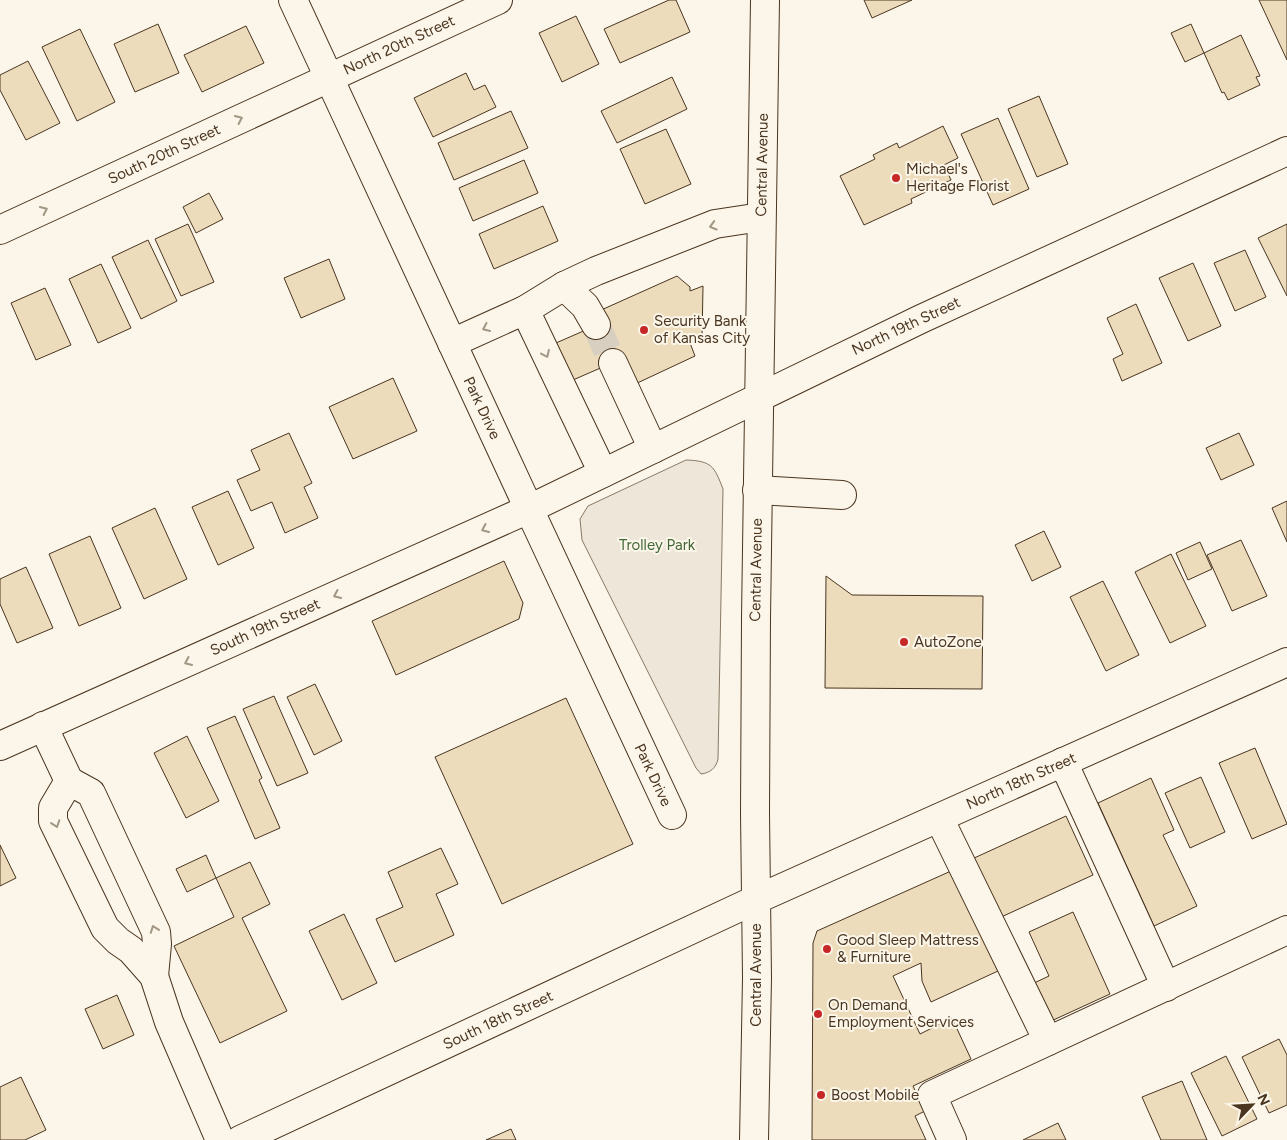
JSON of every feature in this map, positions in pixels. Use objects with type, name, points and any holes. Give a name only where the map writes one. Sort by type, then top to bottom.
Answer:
[{"type":"main road","name":"Park Drive","points":[[293,0],[672,815]]},
{"type":"main road","name":"North 20th Street","points":[[328,78],[498,0]]},
{"type":"main road","name":"Central Avenue","points":[[754,1140],[757,978],[755,900],[757,490],[764,0]]},
{"type":"main road","name":"South 20th Street","points":[[0,230],[328,78]]},
{"type":"main road","name":"North 19th Street","points":[[530,509],[921,319],[1287,151]]},
{"type":"main road","points":[[452,343],[525,310],[564,286],[596,271],[714,224],[761,217]]},
{"type":"main road","points":[[564,286],[585,306],[596,326]]},
{"type":"main road","points":[[525,310],[603,473]]},
{"type":"main road","points":[[613,363],[653,449]]},
{"type":"main road","points":[[757,490],[842,495]]},
{"type":"main road","name":"South 19th Street","points":[[0,746],[530,509]]},
{"type":"main road","name":"North 18th Street","points":[[755,900],[1287,662]]},
{"type":"main road","points":[[43,726],[69,781],[92,793],[156,932],[157,944],[154,976],[169,1022],[220,1140]]},
{"type":"main road","points":[[1063,762],[1166,987]]},
{"type":"main road","points":[[69,781],[53,808],[53,821],[105,928],[118,941],[131,950],[154,976]]},
{"type":"main road","points":[[939,818],[1048,1041]]},
{"type":"main road","name":"South 18th Street","points":[[255,1137],[755,900]]},
{"type":"main road","points":[[952,1140],[932,1095],[1287,930]]},
{"type":"green space","name":"Trolley Park","points":[[686,460],[701,462],[711,466],[723,489],[718,759],[712,769],[701,774],[696,768],[582,540],[580,519],[588,506]]},
{"type":"building","points":[[669,0],[676,0],[690,32],[620,63],[604,29]]},
{"type":"building","points":[[864,0],[912,0],[872,18]]},
{"type":"building","points":[[1259,0],[1287,0],[1287,60]]},
{"type":"building","points":[[576,16],[599,64],[562,82],[539,33]]},
{"type":"building","points":[[158,24],[179,73],[135,92],[114,44]]},
{"type":"building","points":[[1191,24],[1204,53],[1185,62],[1171,33]]},
{"type":"building","points":[[246,26],[264,63],[202,92],[184,55]]},
{"type":"building","points":[[80,29],[115,102],[77,121],[42,47]]},
{"type":"building","points":[[1241,35],[1260,76],[1256,77],[1260,85],[1228,100],[1224,92],[1222,93],[1204,53]]},
{"type":"building","points":[[28,61],[60,123],[26,140],[0,90],[0,75]]},
{"type":"building","points":[[466,73],[474,90],[485,85],[496,107],[433,137],[414,98]]},
{"type":"building","points":[[672,77],[687,109],[617,143],[601,111]]},
{"type":"building","points":[[1039,96],[1068,164],[1037,177],[1008,109]]},
{"type":"building","points":[[511,111],[528,148],[454,180],[438,143]]},
{"type":"building","points":[[998,118],[1029,189],[993,205],[961,134]]},
{"type":"building","name":"Michael's Heritage Florist","points":[[943,126],[958,158],[944,165],[951,180],[911,199],[912,203],[864,225],[840,176],[875,159],[873,155],[897,143],[899,148]]},
{"type":"building","points":[[666,129],[691,184],[645,204],[620,149]]},
{"type":"building","points":[[524,160],[538,193],[473,221],[459,188]]},
{"type":"building","points":[[209,193],[223,219],[196,233],[183,207]]},
{"type":"building","points":[[543,206],[558,241],[494,269],[479,234]]},
{"type":"building","points":[[188,224],[214,282],[181,296],[155,239]]},
{"type":"building","points":[[1287,224],[1287,296],[1258,238]]},
{"type":"building","points":[[148,240],[177,301],[141,319],[112,257]]},
{"type":"building","points":[[1245,250],[1266,297],[1235,311],[1214,263]]},
{"type":"building","points":[[329,259],[345,299],[301,318],[284,278]]},
{"type":"building","points":[[1193,263],[1221,326],[1188,341],[1159,278]]},
{"type":"building","points":[[101,264],[131,328],[98,343],[69,279]]},
{"type":"building","name":"Security Bank of Kansas City","points":[[677,276],[690,287],[690,291],[703,286],[702,338],[690,343],[695,356],[633,385],[621,359],[573,380],[556,343],[604,322],[599,311]]},
{"type":"building","points":[[45,288],[71,345],[36,360],[11,303]]},
{"type":"building","points":[[1136,304],[1162,363],[1122,381],[1113,359],[1123,354],[1107,318]]},
{"type":"building","points":[[393,378],[417,431],[353,459],[329,407]]},
{"type":"building","points":[[289,433],[312,483],[304,487],[318,518],[285,533],[272,502],[251,511],[237,480],[260,470],[251,450]]},
{"type":"building","points":[[1239,433],[1254,465],[1221,480],[1206,448]]},
{"type":"building","points":[[228,491],[254,548],[218,565],[192,507]]},
{"type":"building","points":[[1287,501],[1287,542],[1272,508]]},
{"type":"building","points":[[155,508],[187,579],[144,599],[112,528]]},
{"type":"building","points":[[1044,531],[1061,567],[1032,581],[1015,545]]},
{"type":"building","points":[[90,536],[121,608],[79,626],[49,554]]},
{"type":"building","points":[[1241,540],[1267,596],[1232,611],[1207,555]]},
{"type":"building","points":[[1200,542],[1212,569],[1188,580],[1176,553]]},
{"type":"building","points":[[1171,554],[1206,626],[1170,643],[1135,572]]},
{"type":"building","points":[[504,561],[523,603],[519,619],[396,675],[372,621]]},
{"type":"building","points":[[26,567],[53,628],[17,643],[0,604],[0,579]]},
{"type":"building","name":"AutoZone","points":[[826,576],[852,595],[983,596],[982,689],[825,688]]},
{"type":"building","points":[[1103,581],[1139,655],[1106,671],[1070,597]]},
{"type":"building","points":[[315,684],[342,741],[314,755],[287,697]]},
{"type":"building","points":[[274,696],[308,773],[277,786],[243,709]]},
{"type":"building","points":[[566,698],[633,844],[502,904],[435,757]]},
{"type":"building","points":[[235,716],[262,778],[259,780],[280,828],[255,839],[207,728]]},
{"type":"building","points":[[187,736],[219,801],[186,818],[154,753]]},
{"type":"building","points":[[1255,748],[1287,824],[1252,839],[1219,763]]},
{"type":"building","points":[[1201,777],[1225,832],[1190,848],[1165,793]]},
{"type":"building","points":[[1151,778],[1174,830],[1163,835],[1197,906],[1154,926],[1098,803]]},
{"type":"building","points":[[1066,816],[1093,875],[999,918],[972,859]]},
{"type":"building","points":[[0,845],[16,878],[0,886]]},
{"type":"building","points":[[441,848],[458,884],[436,894],[454,935],[395,962],[376,919],[403,907],[388,872]]},
{"type":"building","points":[[206,855],[216,878],[187,892],[176,869]]},
{"type":"building","points":[[250,862],[270,904],[242,918],[287,1011],[220,1043],[174,946],[234,917],[216,878]]},
{"type":"building","points":[[951,871],[998,971],[931,1002],[922,981],[921,963],[893,976],[920,1034],[952,1018],[971,1059],[913,1086],[925,1111],[915,1116],[926,1140],[812,1140],[813,943],[817,931]]},
{"type":"building","points":[[1073,912],[1110,994],[1049,1022],[1032,984],[1049,976],[1029,932]]},
{"type":"building","points":[[344,914],[377,983],[342,1000],[309,931]]},
{"type":"building","points":[[117,995],[134,1035],[103,1049],[85,1009]]},
{"type":"building","points":[[1279,1039],[1287,1055],[1287,1105],[1269,1113],[1242,1057]]},
{"type":"building","points":[[1226,1056],[1257,1119],[1222,1136],[1191,1073]]},
{"type":"building","points":[[21,1077],[46,1130],[25,1140],[0,1140],[0,1087]]},
{"type":"building","points":[[1182,1081],[1207,1140],[1161,1140],[1142,1097]]},
{"type":"building","points":[[1058,1123],[1066,1140],[1023,1140]]},
{"type":"building","points":[[511,1129],[516,1140],[486,1140]]},
{"type":"tunnel","points":[[596,325],[613,363]]},
{"type":"place","name":"Michael's Heritage Florist","points":[[896,178]]},
{"type":"place","name":"Security Bank of Kansas City","points":[[644,330]]},
{"type":"place","name":"AutoZone","points":[[904,642]]},
{"type":"place","name":"Good Sleep Mattress & Furniture","points":[[827,949]]},
{"type":"place","name":"On Demand Employment Services","points":[[818,1014]]},
{"type":"place","name":"Boost Mobile","points":[[821,1095]]}]
